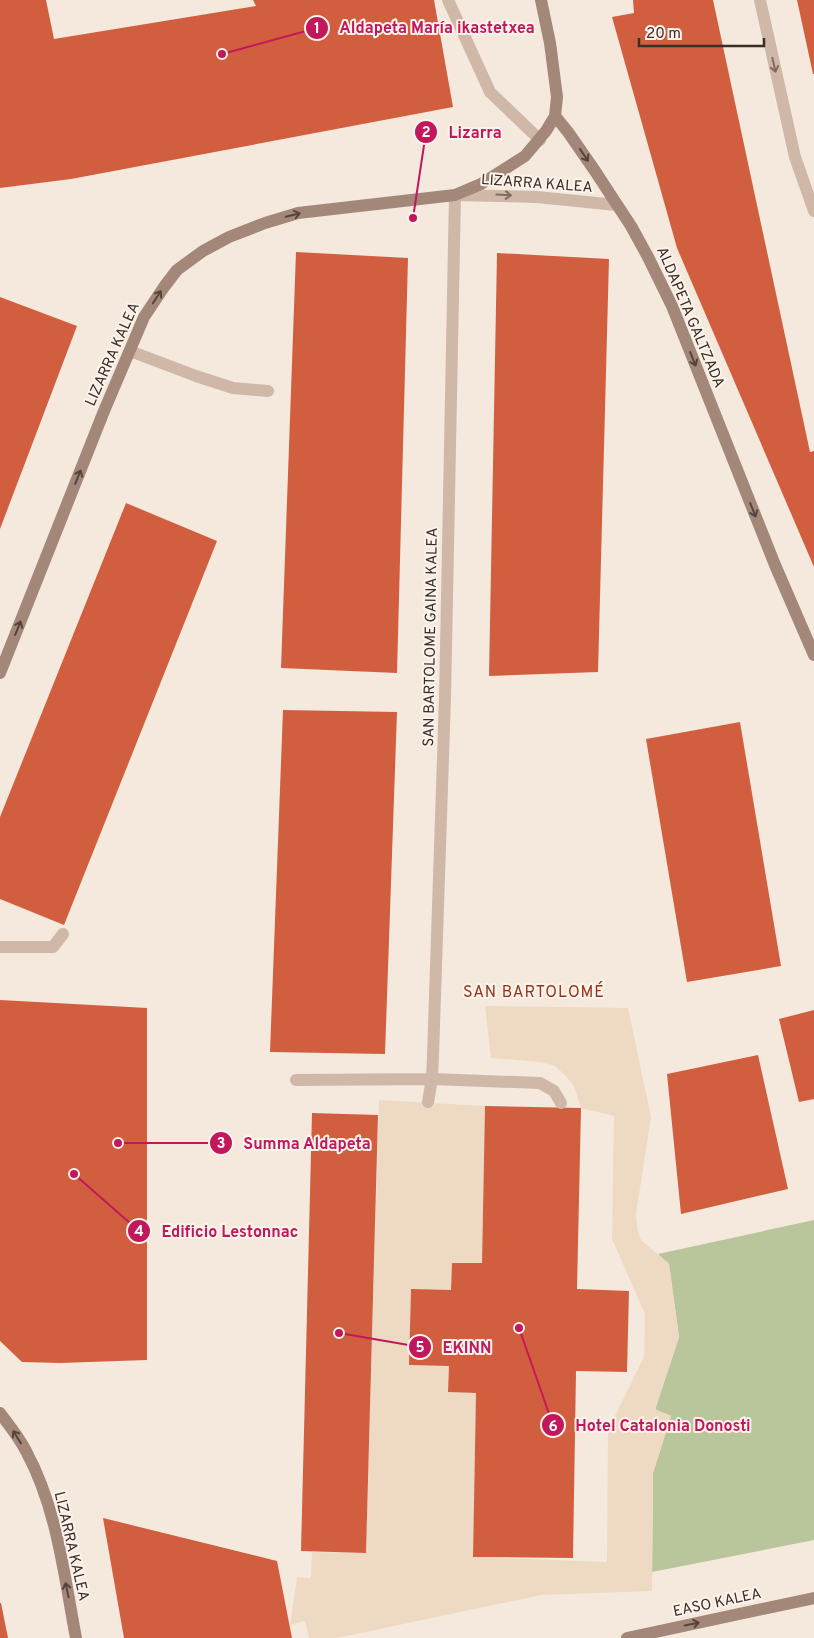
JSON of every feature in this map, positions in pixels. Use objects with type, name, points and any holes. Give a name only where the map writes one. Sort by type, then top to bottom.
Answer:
[{"type":"street","points":[[448,0],[490,92],[540,140]]},
{"type":"street","points":[[540,0],[555,75],[557,97],[555,116]]},
{"type":"street","points":[[760,0],[795,157],[813,205]]},
{"type":"street","name":"LIZARRA KALEA","points":[[455,195],[482,184],[525,156],[540,140],[555,116]]},
{"type":"street","name":"ALDAPETA GALTZADA","points":[[555,116],[574,140],[639,240],[672,306],[775,565],[814,654]]},
{"type":"street","name":"LIZARRA KALEA","points":[[0,673],[104,411],[144,317],[177,270],[203,251],[229,237],[265,222],[298,214],[455,195],[537,197],[616,205]]},
{"type":"street","name":"SAN BARTOLOME GAINA KALEA","points":[[428,1102],[432,1079],[446,698],[455,195]]},
{"type":"street","points":[[130,351],[232,388],[268,391]]},
{"type":"street","points":[[0,947],[53,947],[63,934]]},
{"type":"street","points":[[296,1080],[432,1079],[540,1083],[554,1090],[561,1103]]},
{"type":"street","name":"LIZARRA KALEA","points":[[0,1413],[26,1451],[45,1495],[52,1518],[76,1638]]},
{"type":"street","name":"EASO KALEA","points":[[627,1638],[645,1636],[814,1598]]},
{"type":"green space","points":[[814,1220],[814,1540],[652,1572],[653,1473],[671,1416],[655,1410],[679,1337],[669,1264],[658,1254]]},
{"type":"shaded area","points":[[485,1006],[628,1008],[651,1117],[636,1214],[638,1232],[641,1240],[669,1264],[679,1337],[655,1409],[671,1416],[653,1473],[652,1591],[541,1595],[337,1638],[309,1638],[305,1621],[290,1625],[297,1577],[311,1578],[312,1552],[366,1553],[379,1100],[485,1106],[482,1263],[452,1263],[451,1290],[411,1290],[409,1365],[449,1366],[448,1392],[476,1393],[473,1557],[607,1562],[608,1430],[644,1357],[645,1314],[612,1239],[614,1116],[581,1108],[574,1086],[555,1066],[541,1062],[491,1058]]},
{"type":"building","points":[[0,0],[46,0],[54,39],[256,6],[253,0],[434,0],[453,107],[71,179],[0,188]]},
{"type":"building","points":[[633,0],[713,0],[810,452],[814,451],[814,567],[677,248],[612,17],[634,13]]},
{"type":"building","points":[[797,0],[814,0],[814,74],[813,74]]},
{"type":"building","points":[[296,252],[408,258],[397,673],[281,668]]},
{"type":"building","points":[[497,253],[609,259],[598,672],[489,676]]},
{"type":"building","points":[[0,297],[77,326],[0,529]]},
{"type":"building","points":[[126,503],[217,541],[64,925],[0,899],[0,817]]},
{"type":"building","points":[[283,710],[397,712],[385,1054],[270,1052]]},
{"type":"building","points":[[740,722],[781,966],[687,982],[646,739]]},
{"type":"building","points":[[0,1000],[147,1008],[147,1360],[60,1363],[22,1362],[0,1341]]},
{"type":"building","points":[[814,1010],[814,1099],[799,1102],[779,1019]]},
{"type":"building","points":[[758,1055],[788,1189],[681,1214],[667,1074]]},
{"type":"building","points":[[485,1106],[581,1108],[577,1289],[629,1291],[627,1372],[576,1371],[573,1558],[473,1557],[476,1393],[448,1392],[449,1366],[409,1365],[411,1289],[451,1290],[452,1263],[482,1263]]},
{"type":"building","points":[[312,1113],[378,1115],[366,1553],[301,1551]]},
{"type":"building","points":[[103,1518],[277,1561],[292,1638],[124,1638]]},
{"type":"building","points":[[1,1603],[8,1638],[0,1638]]},
{"type":"place","name":"Aldapeta María ikastetxea","points":[[222,54]]},
{"type":"place","name":"Lizarra","points":[[413,218]]},
{"type":"place","name":"Summa Aldapeta","points":[[118,1143]]},
{"type":"place","name":"Edificio Lestonnac","points":[[74,1174]]},
{"type":"place","name":"Hotel Catalonia Donosti","points":[[519,1328]]},
{"type":"place","name":"EKINN","points":[[339,1333]]},
{"type":"district","name":"SAN BARTOLOMÉ","points":[[534,991]]}]
